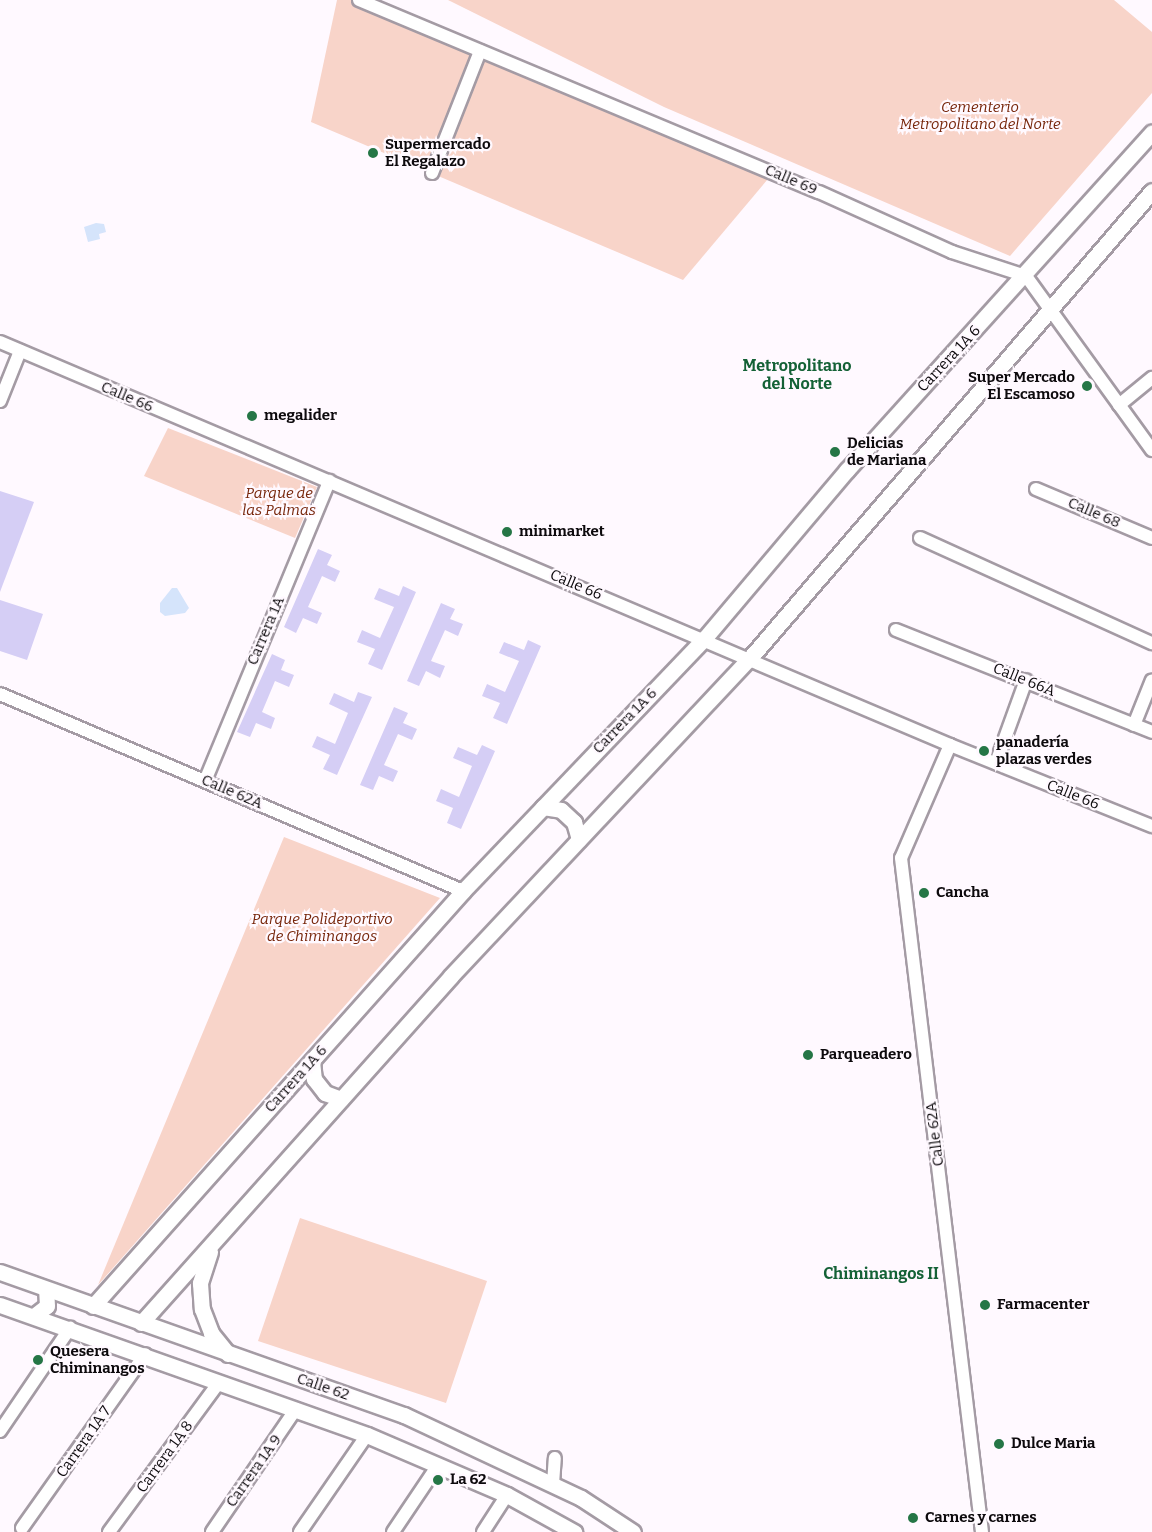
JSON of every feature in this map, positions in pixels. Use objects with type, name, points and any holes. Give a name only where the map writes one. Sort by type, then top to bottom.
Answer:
[{"type":"street","name":"Calle 69","points":[[359,0],[819,192],[949,255],[1026,276]]},
{"type":"street","points":[[432,173],[480,51]]},
{"type":"street","name":"Carrera 1A 6","points":[[93,1305],[463,891],[704,639],[847,470],[1026,276],[1152,132]]},
{"type":"street","points":[[141,1323],[341,1099],[579,839],[750,658],[1049,307],[1152,191]]},
{"type":"street","points":[[1026,276],[1152,450]]},
{"type":"street","name":"Calle 66","points":[[0,342],[996,764],[1152,826]]},
{"type":"street","points":[[0,401],[20,351]]},
{"type":"street","points":[[1119,405],[1152,378]]},
{"type":"street","name":"Carrera 1A","points":[[205,781],[329,481]]},
{"type":"street","name":"Calle 68","points":[[1036,489],[1152,538]]},
{"type":"street","points":[[920,538],[1152,643]]},
{"type":"street","name":"Calle 66A","points":[[896,630],[1152,732]]},
{"type":"street","points":[[996,764],[1026,680]]},
{"type":"street","points":[[1134,725],[1152,681]]},
{"type":"street","name":"Calle 62A","points":[[0,694],[463,891]]},
{"type":"street","name":"Calle 62A","points":[[951,745],[901,858],[982,1532]]},
{"type":"street","points":[[543,807],[561,810],[574,822],[579,839]]},
{"type":"street","points":[[312,1061],[314,1078],[320,1086],[325,1092],[341,1099]]},
{"type":"street","points":[[220,1236],[206,1258],[200,1292],[202,1309],[211,1333],[228,1354]]},
{"type":"street","name":"Calle 62","points":[[0,1272],[404,1415],[553,1484],[633,1532]]},
{"type":"street","points":[[34,1316],[47,1306],[46,1289]]},
{"type":"street","name":"Calle 62","points":[[0,1305],[145,1354],[367,1435],[507,1494],[574,1532]]},
{"type":"street","points":[[0,1431],[70,1328]]},
{"type":"street","name":"Carrera 1A 7","points":[[22,1528],[145,1354]]},
{"type":"street","name":"Carrera 1A 8","points":[[110,1532],[219,1382]]},
{"type":"street","name":"Carrera 1A 9","points":[[212,1532],[296,1409]]},
{"type":"street","points":[[300,1532],[367,1435]]},
{"type":"street","points":[[553,1484],[555,1458]]},
{"type":"street","points":[[393,1532],[438,1465]]},
{"type":"street","points":[[483,1532],[507,1494]]},
{"type":"green space","points":[[337,0],[359,0],[773,173],[683,280],[311,122]]},
{"type":"green space","name":"Cementerio Metropolitano del Norte","points":[[448,0],[1114,0],[1152,32],[1152,93],[1010,256],[664,107]]},
{"type":"green space","name":"Parque de las Palmas","points":[[168,428],[317,487],[295,538],[144,476]]},
{"type":"green space","name":"Parque Polideportivo de Chiminangos","points":[[284,837],[440,898],[98,1285]]},
{"type":"green space","points":[[300,1218],[487,1281],[446,1403],[258,1341]]},
{"type":"water","points":[[96,223],[104,224],[106,232],[99,234],[100,239],[88,242],[84,227]]},
{"type":"water","points":[[172,588],[177,588],[189,608],[185,613],[165,616],[160,612],[160,603]]},
{"type":"building","points":[[0,491],[34,502],[0,592]]},
{"type":"building","points":[[318,549],[332,555],[327,565],[340,571],[335,582],[322,576],[308,607],[322,613],[317,624],[303,618],[296,633],[284,627]]},
{"type":"building","points":[[403,586],[416,592],[382,670],[368,664],[375,649],[357,642],[362,630],[380,638],[394,607],[374,599],[379,588],[399,596]]},
{"type":"building","points":[[0,600],[43,614],[27,660],[0,651]]},
{"type":"building","points":[[441,603],[455,609],[450,619],[463,624],[458,636],[445,630],[431,661],[445,666],[440,678],[426,671],[419,686],[407,681]]},
{"type":"building","points":[[528,640],[541,646],[507,724],[493,718],[500,703],[482,696],[487,684],[505,692],[519,661],[499,653],[504,642],[524,650]]},
{"type":"building","points":[[272,654],[285,660],[281,670],[294,675],[289,687],[275,681],[262,712],[275,718],[271,729],[256,723],[250,737],[237,732]]},
{"type":"building","points":[[358,692],[372,697],[337,775],[323,769],[330,755],[312,747],[317,736],[335,744],[348,713],[329,704],[334,693],[354,702]]},
{"type":"building","points":[[394,707],[408,713],[403,723],[417,729],[412,740],[398,734],[384,765],[398,771],[393,782],[379,776],[373,790],[360,785]]},
{"type":"building","points":[[482,745],[495,751],[461,829],[447,823],[453,808],[436,801],[441,789],[459,797],[472,766],[453,758],[458,747],[477,755]]},
{"type":"place","name":"Supermercado El Regalazo","points":[[373,153]]},
{"type":"place","name":"Super Mercado El Escamoso","points":[[1087,386]]},
{"type":"place","name":"megalider","points":[[252,416]]},
{"type":"place","name":"Delicias de Mariana","points":[[835,452]]},
{"type":"place","name":"minimarket","points":[[507,532]]},
{"type":"place","name":"panadería plazas verdes","points":[[984,751]]},
{"type":"place","name":"Cancha","points":[[924,893]]},
{"type":"place","name":"Parqueadero","points":[[808,1055]]},
{"type":"place","name":"Farmacenter","points":[[985,1305]]},
{"type":"place","name":"Quesera Chiminangos","points":[[38,1360]]},
{"type":"place","name":"Dulce Maria","points":[[999,1444]]},
{"type":"place","name":"La 62","points":[[438,1480]]},
{"type":"place","name":"Carnes y carnes","points":[[913,1518]]},
{"type":"district","name":"Metropolitano del Norte","points":[[797,375]]},
{"type":"district","name":"Chiminangos II","points":[[881,1274]]}]
